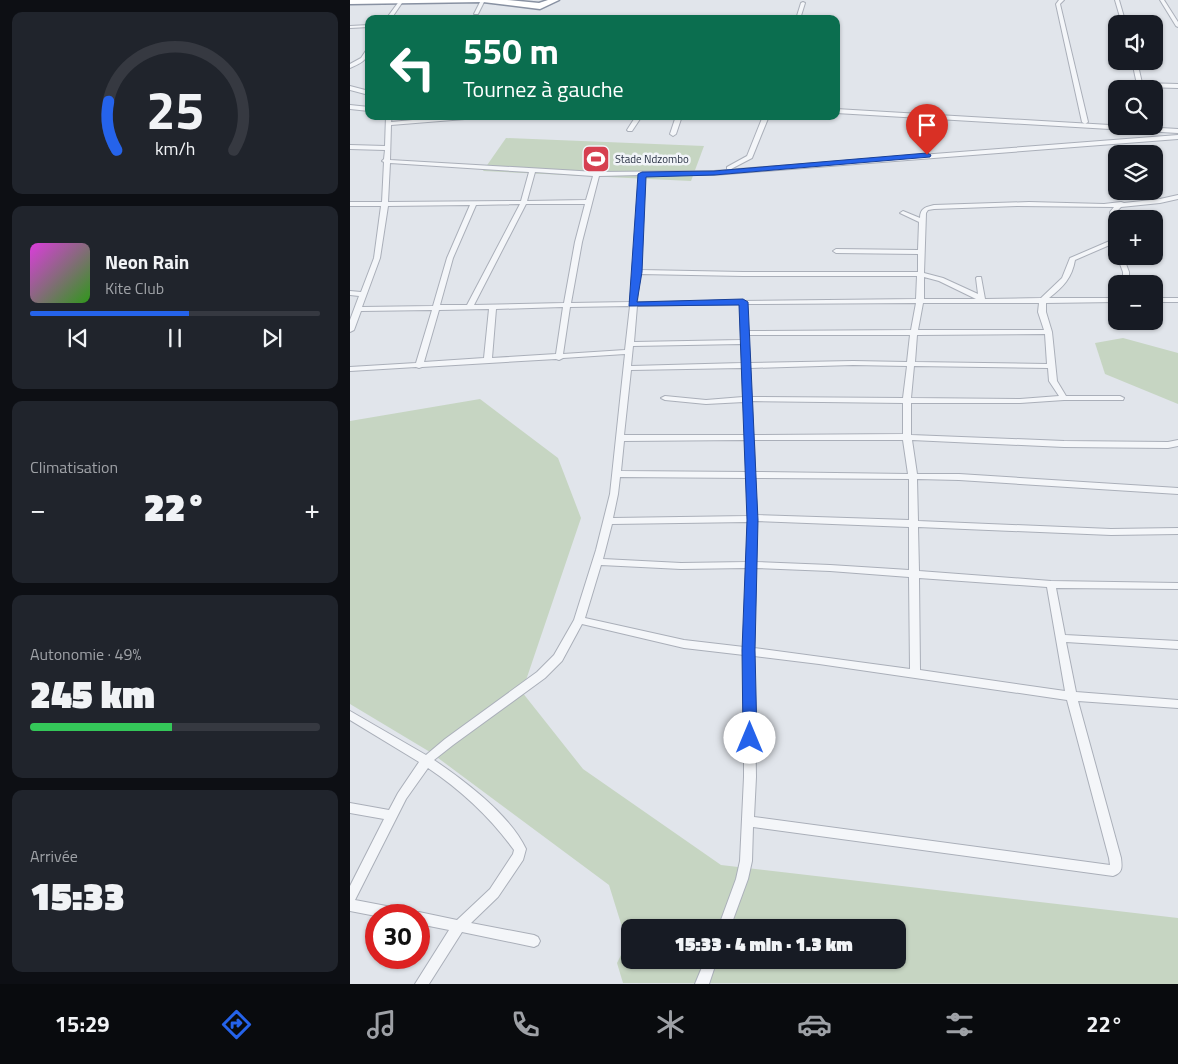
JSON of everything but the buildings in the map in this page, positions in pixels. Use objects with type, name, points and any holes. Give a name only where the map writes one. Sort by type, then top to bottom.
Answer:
[{"type":"highway","points":[[350,1],[484,0],[540,6],[555,0]]},
{"type":"street","points":[[391,15],[402,0]]},
{"type":"street","points":[[476,13],[484,0]]},
{"type":"street","points":[[1062,0],[1058,4],[1085,122]]},
{"type":"street","points":[[1117,0],[1121,15]]},
{"type":"street","points":[[1162,0],[1178,26]]},
{"type":"street","points":[[799,15],[803,3]]},
{"type":"street","points":[[350,27],[365,26]]},
{"type":"street","points":[[350,56],[365,59]]},
{"type":"street","points":[[350,66],[365,59]]},
{"type":"street","points":[[1163,86],[1178,86]]},
{"type":"street","points":[[350,88],[365,92]]},
{"type":"street","points":[[840,106],[1108,123]]},
{"type":"street","points":[[350,107],[365,109]]},
{"type":"street","points":[[840,110],[1178,131]]},
{"type":"street","points":[[350,330],[377,258],[384,203],[388,120]]},
{"type":"street","points":[[388,124],[432,120]]},
{"type":"street","points":[[630,130],[636,120]]},
{"type":"street","points":[[673,134],[678,120]]},
{"type":"street","points":[[714,173],[740,164],[750,158],[764,120]]},
{"type":"street","points":[[1163,126],[1178,127]]},
{"type":"street","points":[[385,161],[596,174],[714,173],[1178,137]]},
{"type":"street","points":[[350,147],[386,148]]},
{"type":"street","points":[[470,307],[523,204],[532,171]]},
{"type":"street","points":[[559,358],[587,202],[596,174]]},
{"type":"street","points":[[350,898],[402,796],[427,760],[541,675],[558,658],[579,620],[609,522],[617,474],[632,304],[637,272],[642,174]]},
{"type":"street","points":[[915,674],[913,477],[907,437],[907,401],[914,332],[920,300],[920,252],[924,211],[934,208],[1027,204],[1089,207],[1156,202],[1178,197]]},
{"type":"street","points":[[350,204],[587,202]]},
{"type":"street","points":[[419,366],[450,258],[473,204]]},
{"type":"street","points":[[1115,210],[1120,204]]},
{"type":"street","points":[[903,213],[922,221]]},
{"type":"street","points":[[1064,398],[1053,380],[1048,332],[1042,312],[1043,300],[1071,272],[1072,259],[1108,246]]},
{"type":"street","points":[[836,251],[920,252]]},
{"type":"street","points":[[637,272],[730,275],[788,272],[920,274],[942,279],[982,300]]},
{"type":"street","points":[[979,278],[982,300]]},
{"type":"street","points":[[350,294],[364,294]]},
{"type":"street","points":[[356,311],[435,307],[743,302],[1108,300]]},
{"type":"street","points":[[1163,300],[1178,300]]},
{"type":"street","points":[[727,919],[742,879],[746,861],[750,777],[749,650],[753,520],[743,302]]},
{"type":"street","points":[[488,361],[493,306]]},
{"type":"street","points":[[350,369],[559,358],[628,348],[745,338],[914,332],[1048,332]]},
{"type":"street","points":[[627,368],[853,363],[1052,366]]},
{"type":"street","points":[[665,398],[706,402],[747,400],[1020,401],[1064,398],[1120,398]]},
{"type":"street","points":[[621,438],[907,437],[1064,444],[1168,445],[1178,442]]},
{"type":"street","points":[[617,474],[959,478],[1178,491]]},
{"type":"street","points":[[609,522],[798,518],[1111,532],[1178,531]]},
{"type":"street","points":[[598,562],[681,566],[753,565],[913,573],[1051,584],[1178,586]]},
{"type":"street","points":[[748,821],[1112,871],[1116,869],[1115,858],[1071,696],[1051,584]]},
{"type":"street","points":[[579,620],[673,642],[749,650],[1071,696],[1178,704]]},
{"type":"street","points":[[1060,638],[1178,645]]},
{"type":"street","points":[[350,716],[427,760],[477,797],[520,849],[519,856],[494,893],[459,926],[422,984]]},
{"type":"street","points":[[350,808],[392,816]]},
{"type":"street","points":[[350,905],[365,908]]},
{"type":"street","points":[[430,920],[534,941]]},
{"type":"street","points":[[702,984],[708,969]]},
{"type":"green space","name":"Stade Ndzombo","points":[[506,138],[704,146],[691,181],[483,171]]},
{"type":"green space","points":[[1123,338],[1178,353],[1178,404],[1105,374],[1095,343]]},
{"type":"green space","points":[[480,399],[558,458],[581,518],[522,692],[583,769],[721,865],[1178,918],[1178,984],[623,983],[617,963],[621,955],[621,969],[906,969],[906,919],[621,919],[621,924],[609,885],[430,752],[350,704],[350,421]]},
{"type":"place","name":"Stade Ndzombo","points":[[596,159]]},
{"type":"route","points":[[750,738],[749,650],[753,520],[745,366],[746,333],[743,302],[632,304],[637,272],[642,174],[714,173],[927,155]]}]
